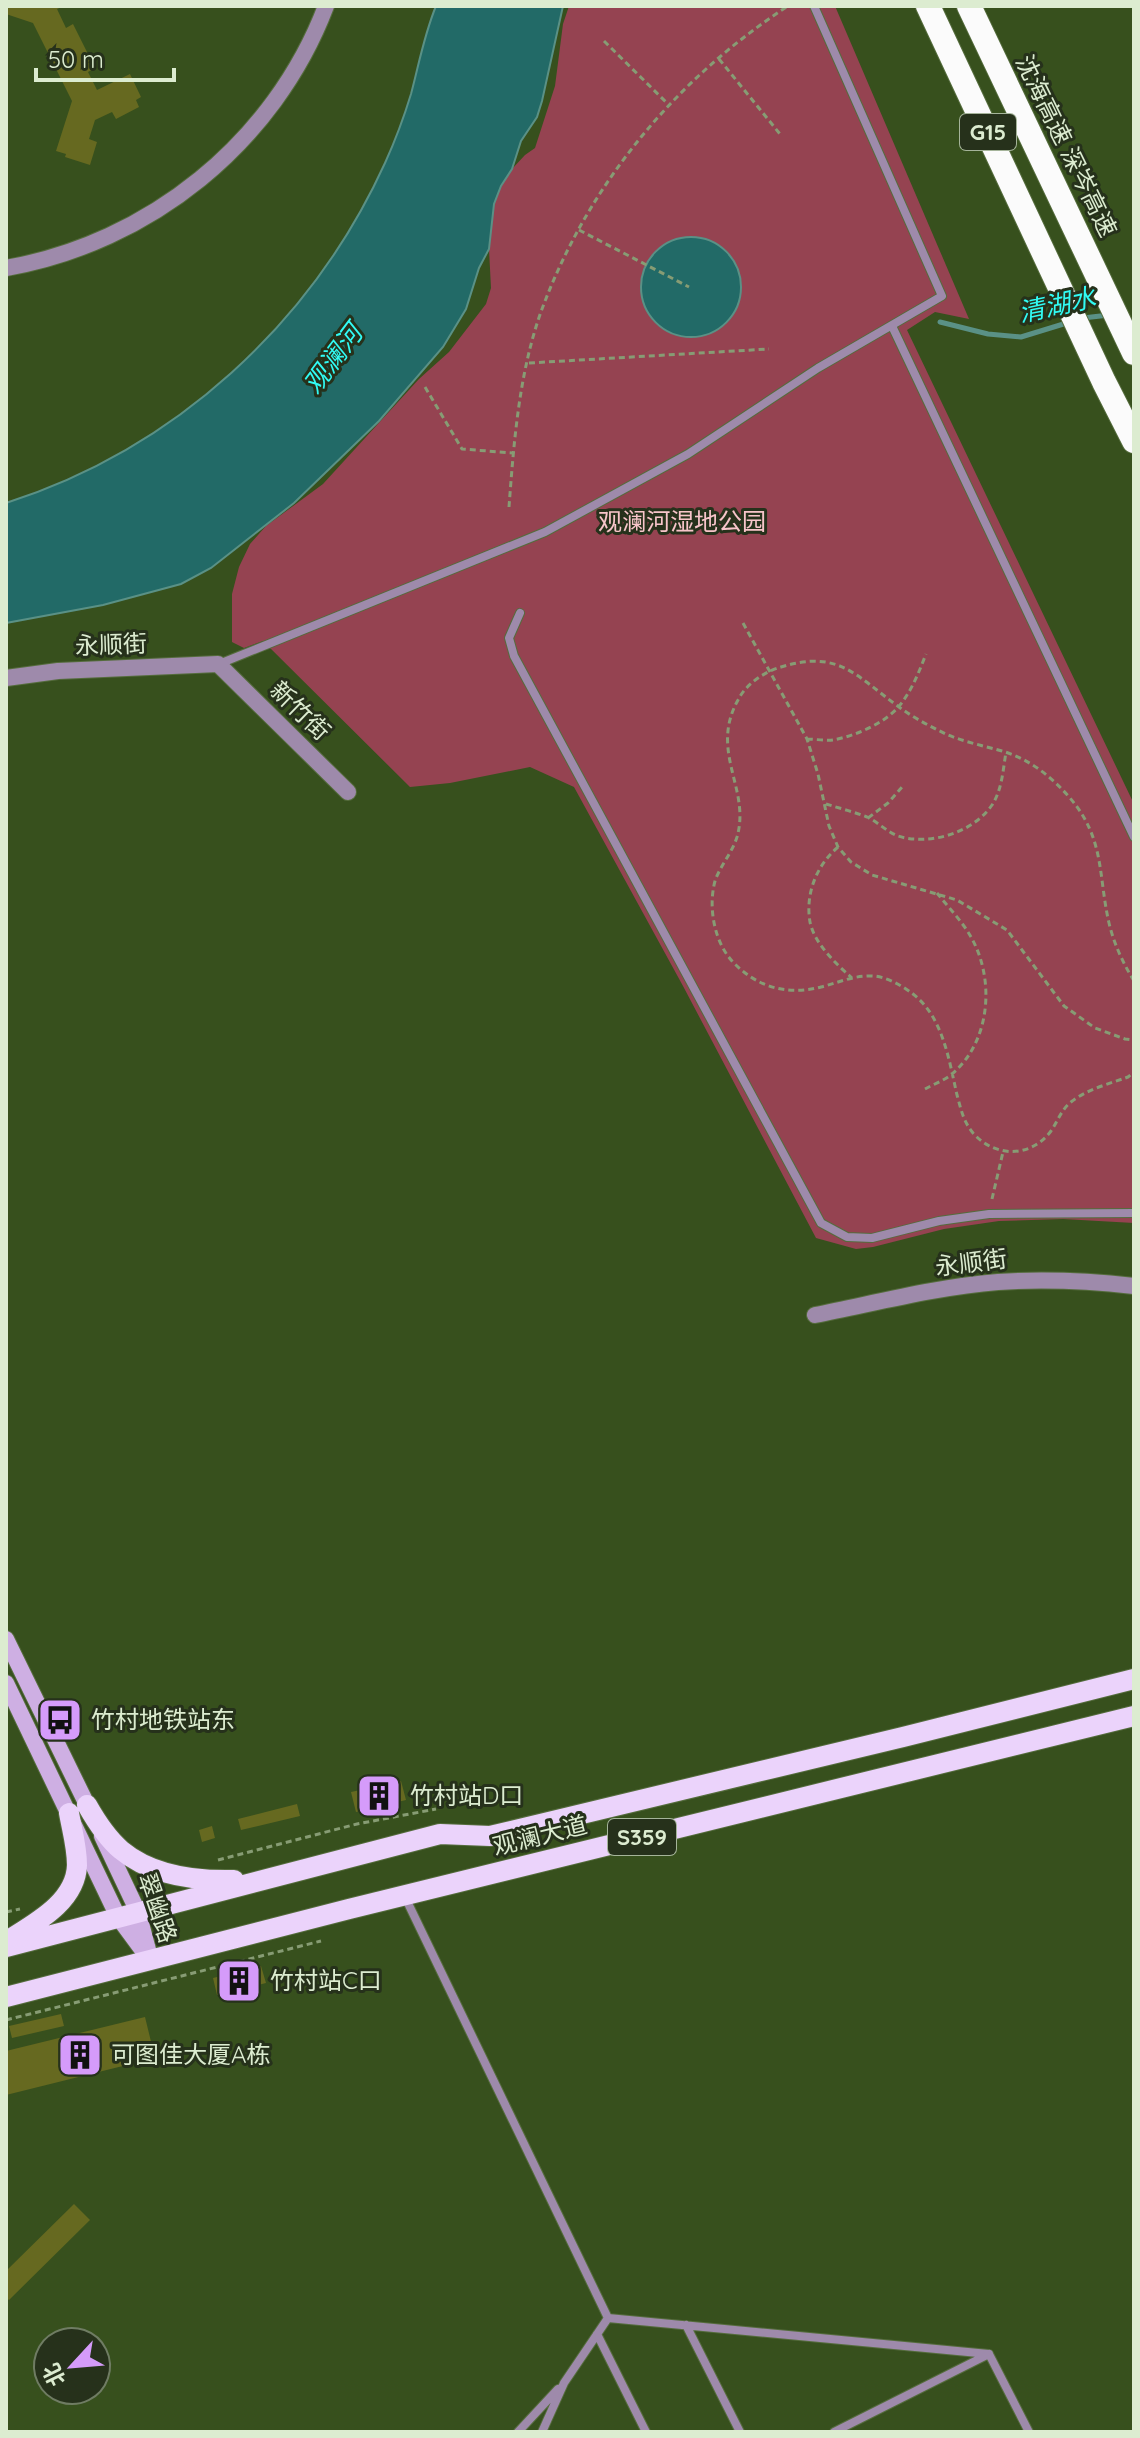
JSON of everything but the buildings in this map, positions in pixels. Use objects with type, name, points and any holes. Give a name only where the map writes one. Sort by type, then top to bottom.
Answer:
[{"type":"highway","name":"G15","points":[[928,6],[1134,441]]},
{"type":"highway","name":"沈海高速 深岑高速","points":[[969,6],[1134,353]]},
{"type":"main road","name":"翠幽路","points":[[6,1639],[78,1809],[151,1961]]},
{"type":"main road","name":"观澜大道","points":[[6,1944],[440,1834],[490,1836],[1134,1679]]},
{"type":"main road","name":"翠幽路","points":[[6,1683],[78,1809]]},
{"type":"main road","name":"观澜大道","points":[[6,1997],[1134,1716]]},
{"type":"main road","points":[[78,1809],[97,1822],[120,1849],[156,1869],[206,1880],[270,1878]]},
{"type":"main road","points":[[6,1944],[57,1905],[72,1885],[77,1864],[78,1809]]},
{"type":"street","points":[[6,268],[66,254],[133,226],[193,185],[221,160],[276,97],[307,48],[326,6]]},
{"type":"street","name":"永顺街","points":[[6,678],[58,671],[218,664]]},
{"type":"street","name":"新竹街","points":[[218,664],[348,792]]},
{"type":"street","name":"永顺街","points":[[815,1315],[894,1297],[996,1282],[1134,1286]]},
{"type":"lane","points":[[218,664],[545,532],[688,454],[818,368],[942,296],[814,6]]},
{"type":"lane","points":[[892,326],[1134,837]]},
{"type":"lane","points":[[520,613],[509,638],[514,656],[821,1223],[847,1237],[872,1238],[939,1221],[989,1214],[1134,1213]]},
{"type":"lane","points":[[404,1896],[608,2318]]},
{"type":"lane","points":[[608,2318],[989,2354]]},
{"type":"lane","points":[[518,2432],[564,2383],[608,2318]]},
{"type":"lane","points":[[686,2325],[740,2432]]},
{"type":"lane","points":[[597,2334],[646,2432]]},
{"type":"lane","points":[[834,2432],[989,2354]]},
{"type":"lane","points":[[989,2354],[1029,2432]]},
{"type":"lane","points":[[542,2432],[564,2383]]},
{"type":"path","points":[[509,507],[519,402],[542,310],[589,208],[621,162],[689,82],[788,6]]},
{"type":"path","points":[[604,41],[668,104]]},
{"type":"path","points":[[718,58],[780,134]]},
{"type":"path","points":[[578,229],[689,287]]},
{"type":"path","points":[[528,364],[769,349]]},
{"type":"path","points":[[425,387],[462,449],[513,453]]},
{"type":"path","points":[[743,623],[807,739],[829,826],[838,847],[851,862],[872,875],[937,893],[968,906],[1007,930],[1064,1006],[1095,1028],[1134,1040]]},
{"type":"path","points":[[807,739],[832,740],[874,725],[899,707],[914,684],[926,654]]},
{"type":"path","points":[[1134,981],[1115,944],[1100,857],[1083,816],[1049,776],[1006,752],[950,736],[899,707],[845,667],[824,661],[802,661],[769,671],[755,680],[738,700],[730,724],[727,749],[740,814],[737,838],[715,882],[714,917],[719,941],[731,959],[751,977],[772,988],[796,992],[871,975],[897,983],[916,996],[931,1013],[942,1038],[963,1119],[975,1135],[1003,1152],[1021,1151],[1040,1143],[1066,1106],[1134,1072]]},
{"type":"path","points":[[824,804],[868,818],[895,835],[916,841],[939,838],[976,821],[991,806],[1000,787],[1006,752]]},
{"type":"path","points":[[868,818],[902,787]]},
{"type":"path","points":[[838,847],[824,859],[815,875],[810,923],[837,965],[852,978]]},
{"type":"path","points":[[925,1089],[952,1074],[967,1056],[982,1030],[986,1002],[983,963],[970,936],[937,893]]},
{"type":"path","points":[[989,1214],[1003,1152]]},
{"type":"path","points":[[205,1863],[357,1824],[436,1809]]},
{"type":"path","points":[[6,2020],[321,1941]]},
{"type":"green space","name":"观澜河湿地公园","points":[[569,6],[835,6],[969,319],[935,312],[907,330],[1134,804],[1134,1223],[1063,1219],[999,1221],[944,1229],[856,1249],[816,1238],[574,787],[530,767],[450,783],[410,787],[263,641],[244,648],[232,642],[232,594],[239,567],[250,544],[266,526],[323,484],[419,379],[449,352],[486,304],[491,288],[489,249],[494,204],[512,169],[535,148],[555,86],[563,24]]},
{"type":"water","name":"观澜河","points":[[436,6],[563,6],[537,117],[521,141],[512,169],[501,186],[494,204],[489,249],[479,268],[466,309],[443,347],[379,421],[294,503],[211,568],[181,584],[103,605],[6,623],[6,503],[68,479],[126,450],[181,414],[232,373],[278,327],[319,276],[355,221],[385,163],[408,103]]},
{"type":"water","points":[[691,237],[710,241],[726,252],[737,268],[741,287],[737,306],[726,322],[710,333],[691,337],[672,333],[656,322],[645,306],[641,287],[645,268],[656,252],[672,241]]},
{"type":"waterway","name":"清湖水","points":[[1083,318],[1109,315]]},
{"type":"waterway","name":"清湖水","points":[[940,322],[988,334],[1021,337],[1070,322]]},
{"type":"place","name":"竹村地铁站东","points":[[60,1720]]},
{"type":"place","name":"竹村站D口","points":[[379,1796]]},
{"type":"place","name":"竹村站C口","points":[[239,1981]]},
{"type":"place","name":"可图佳大厦A栋","points":[[80,2055]]}]
